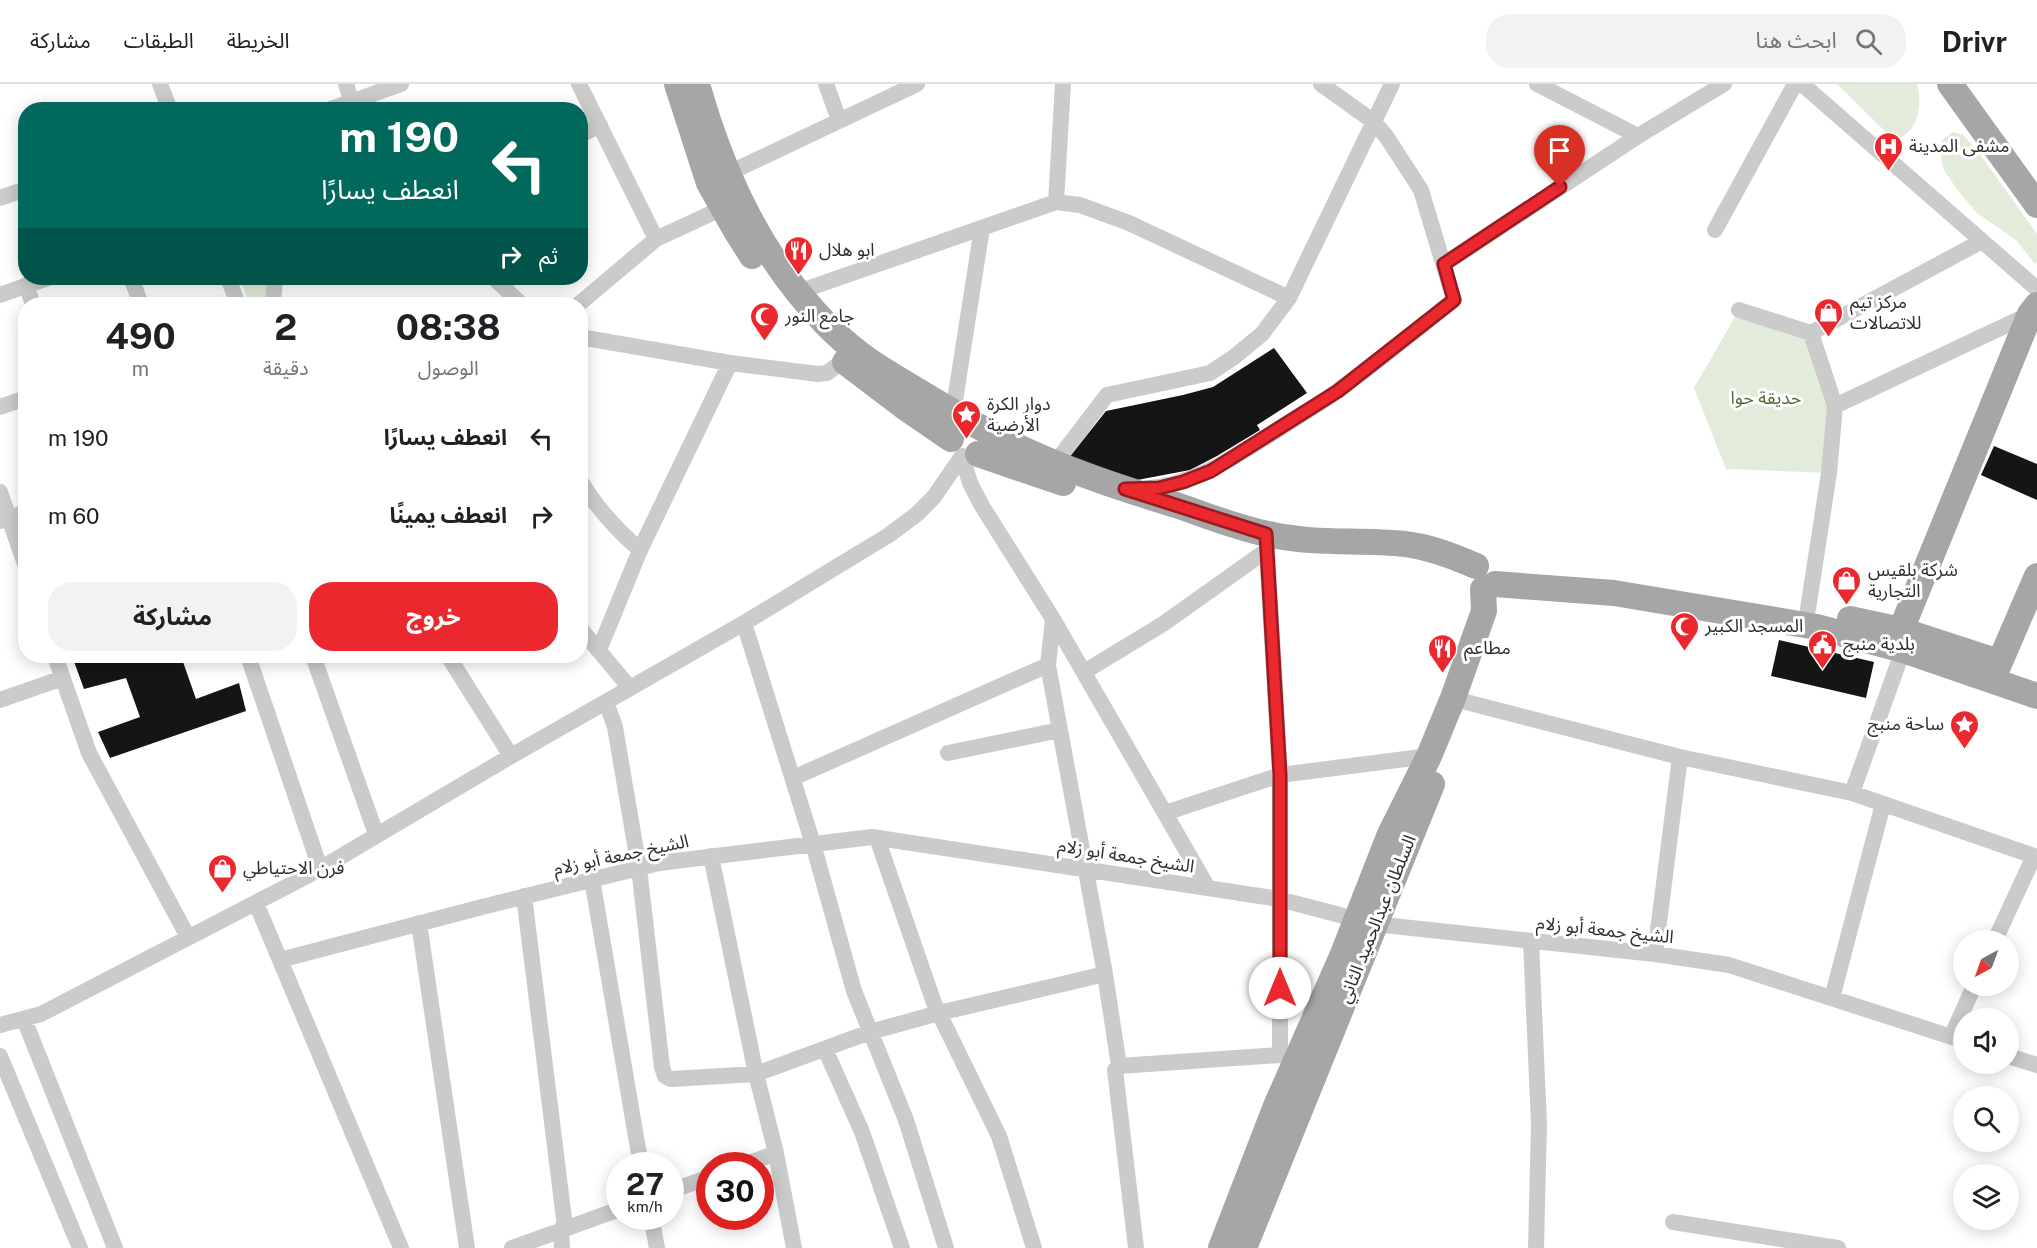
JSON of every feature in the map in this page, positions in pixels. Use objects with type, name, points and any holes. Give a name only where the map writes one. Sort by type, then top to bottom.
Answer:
[{"type":"main road","points":[[677,84],[706,174],[723,208],[783,299],[824,344],[843,361],[964,450],[1153,514],[1267,542],[1407,544],[1447,554],[1486,579],[1614,593],[1902,640]]},
{"type":"main road","points":[[697,84],[713,139],[727,174],[751,222],[798,292],[844,340],[867,359],[954,413],[1005,441],[1055,463],[1267,542]]},
{"type":"main road","points":[[1957,87],[2037,205]]},
{"type":"main road","points":[[1902,640],[2033,310]]},
{"type":"main road","points":[[964,450],[952,433],[960,425],[971,423],[976,425]]},
{"type":"main road","points":[[1486,579],[1609,576],[1808,609],[1995,671],[2037,696]]},
{"type":"main road","points":[[1995,671],[2037,576]]},
{"type":"main road","points":[[1233,1247],[1289,1056],[1343,954],[1365,922],[1390,834],[1429,756],[1453,698],[1484,611],[1486,579]]},
{"type":"main road","name":"السلطان عبدالحميد الثاني","points":[[1233,1247],[1365,922],[1466,702],[1494,613],[1486,579]]},
{"type":"street","points":[[160,84],[167,102]]},
{"type":"street","points":[[346,84],[352,102]]},
{"type":"street","points":[[362,102],[401,84]]},
{"type":"street","points":[[579,84],[656,239]]},
{"type":"street","points":[[825,84],[839,120]]},
{"type":"street","points":[[727,174],[917,84]]},
{"type":"street","points":[[1056,202],[1064,84]]},
{"type":"street","points":[[1125,489],[1159,488],[1211,471],[1338,391],[1454,300],[1421,190],[1386,136],[1374,122],[1321,84]]},
{"type":"street","points":[[1055,463],[1107,395],[1210,373],[1262,334],[1289,298],[1392,84]]},
{"type":"street","points":[[1537,84],[1638,136]]},
{"type":"street","points":[[1444,264],[1638,136],[1724,84]]},
{"type":"street","points":[[1715,230],[1795,84]]},
{"type":"street","points":[[1802,84],[2037,290]]},
{"type":"street","points":[[588,131],[600,125]]},
{"type":"street","points":[[0,198],[18,192]]},
{"type":"street","points":[[798,292],[1056,202],[1080,205],[1129,223],[1289,298]]},
{"type":"street","points":[[587,297],[656,239],[723,208]]},
{"type":"street","points":[[954,413],[982,228]]},
{"type":"street","points":[[1739,310],[1811,333],[1983,241]]},
{"type":"street","points":[[0,295],[26,285],[30,297]]},
{"type":"street","points":[[501,285],[514,297]]},
{"type":"street","points":[[1835,406],[2033,310]]},
{"type":"street","points":[[1808,609],[1829,473],[1835,406],[1811,333]]},
{"type":"street","points":[[588,338],[730,363],[823,374],[831,371],[843,361]]},
{"type":"street","points":[[599,650],[640,550],[730,363]]},
{"type":"street","points":[[0,407],[18,401]]},
{"type":"street","points":[[964,450],[970,483],[982,506],[1053,619],[1208,888]]},
{"type":"street","points":[[0,1025],[41,1014],[256,903],[744,623],[889,535],[917,514],[934,497],[964,450]]},
{"type":"street","points":[[0,492],[4,519],[18,550]]},
{"type":"street","points":[[588,492],[601,512],[618,531],[640,550]]},
{"type":"street","points":[[1084,672],[1163,624],[1267,542]]},
{"type":"street","points":[[1136,1248],[1115,1070],[1119,1066],[1289,1056],[1279,898],[1280,775],[1267,542]]},
{"type":"street","points":[[1053,619],[1048,665],[1105,974],[1119,1066]]},
{"type":"street","points":[[744,623],[813,844],[854,991],[906,1120],[946,1248]]},
{"type":"street","points":[[588,637],[630,688]]},
{"type":"street","points":[[1852,793],[1902,640]]},
{"type":"street","points":[[58,663],[88,753],[188,938]]},
{"type":"street","points":[[250,663],[320,868]]},
{"type":"street","points":[[315,663],[376,834]]},
{"type":"street","points":[[452,663],[511,756]]},
{"type":"street","points":[[793,778],[1048,665]]},
{"type":"street","points":[[0,700],[63,678]]},
{"type":"street","points":[[606,702],[615,728],[639,868],[664,1076],[671,1079],[756,1074],[870,1032],[939,1013],[1105,974]]},
{"type":"street","points":[[1466,702],[1680,757],[1852,793],[2036,857],[2000,930]]},
{"type":"street","points":[[948,753],[1060,730]]},
{"type":"street","points":[[1165,813],[1280,775],[1429,756]]},
{"type":"street","points":[[1655,954],[1680,757]]},
{"type":"street","points":[[1832,998],[1883,804]]},
{"type":"street","name":"الشيخ جمعة أبو زلام","points":[[280,960],[659,863],[872,837],[1279,898],[1365,922],[1655,954],[1729,965],[1953,1038]]},
{"type":"street","points":[[877,838],[939,1013],[999,1136],[1034,1248]]},
{"type":"street","points":[[711,856],[756,1074],[776,1153],[794,1248]]},
{"type":"street","points":[[592,879],[639,1152]]},
{"type":"street","points":[[524,896],[563,1228],[562,1248]]},
{"type":"street","points":[[256,903],[401,1248]]},
{"type":"street","points":[[419,923],[467,1248]]},
{"type":"street","points":[[1531,942],[1539,1124],[1536,1248]]},
{"type":"street","points":[[24,1019],[115,1248]]},
{"type":"street","points":[[825,1048],[862,1132],[903,1248]]},
{"type":"street","points":[[0,1056],[80,1248]]},
{"type":"street","points":[[2019,1059],[2037,1065]]},
{"type":"street","points":[[512,1248],[606,1214]]},
{"type":"street","points":[[1673,1222],[1838,1248]]},
{"type":"street","points":[[654,1230],[657,1248]]},
{"type":"green space","points":[[1837,84],[1917,84],[1919,109],[1917,118],[1908,132],[1893,139]]},
{"type":"green space","points":[[1953,132],[1963,135],[1977,150],[2037,234],[2035,264],[2016,240],[1977,213],[1945,172],[1941,160],[1942,140]]},
{"type":"green space","points":[[242,285],[267,285],[266,297],[247,297]]},
{"type":"green space","name":"حديقة حوا","points":[[1739,310],[1811,333],[1835,406],[1829,473],[1726,469],[1694,388]]},
{"type":"building","points":[[1274,348],[1307,393],[1257,425],[1260,430],[1217,456],[1190,470],[1132,481],[1068,459],[1106,411],[1213,387]]},
{"type":"building","points":[[1994,446],[2037,464],[2037,500],[1981,475]]},
{"type":"building","name":"بلدية منبج","points":[[1779,640],[1874,662],[1866,698],[1771,676]]},
{"type":"building","points":[[75,663],[183,663],[196,699],[239,683],[246,711],[110,758],[98,732],[140,717],[126,678],[84,689]]},
{"type":"place","name":"مشفى المدينة","points":[[1888,172]]},
{"type":"place","name":"ابو هلال","points":[[798,276]]},
{"type":"place","name":"مركز تيم للاتصالات","points":[[1829,338]]},
{"type":"place","name":"جامع النور","points":[[764,342]]},
{"type":"place","name":"دوار الكرة الأرضية","points":[[966,440]]},
{"type":"place","name":"شركة بلقيس التجارية","points":[[1847,606]]},
{"type":"place","name":"المسجد الكبير","points":[[1684,652]]},
{"type":"place","name":"بلدية منبج","points":[[1822,670]]},
{"type":"place","name":"مطاعم","points":[[1443,674]]},
{"type":"place","name":"ساحة منبج","points":[[1965,750]]},
{"type":"place","name":"فرن الاحتياطي","points":[[222,894]]},
{"type":"route","points":[[1280,988],[1280,775],[1266,534],[1125,489],[1159,488],[1211,471],[1338,391],[1454,300],[1444,264],[1560,187]]}]
